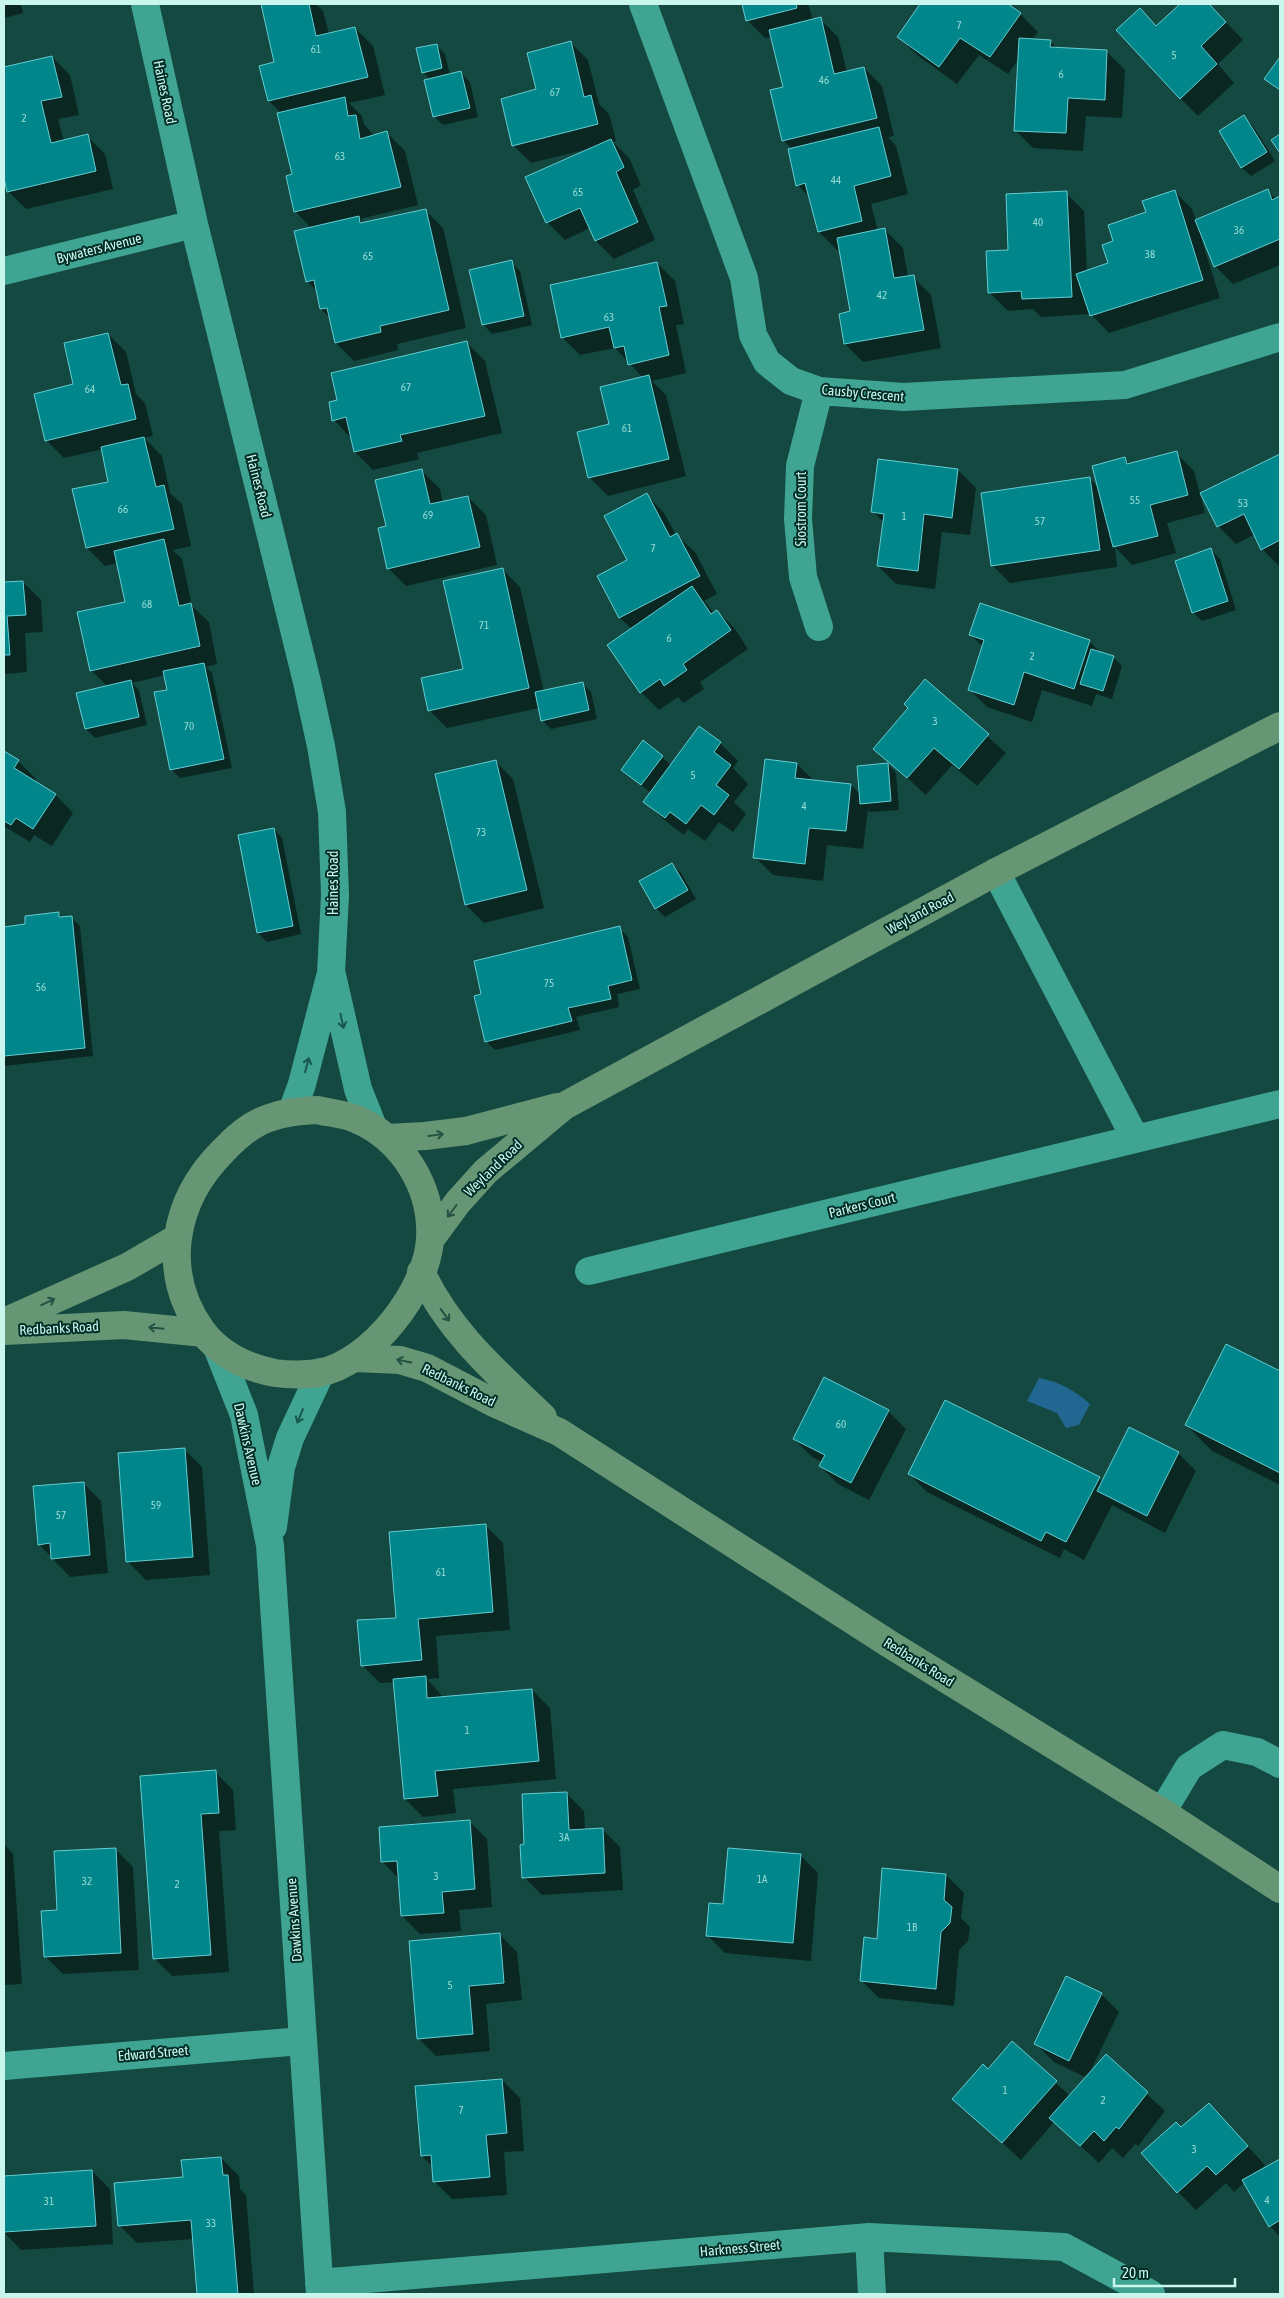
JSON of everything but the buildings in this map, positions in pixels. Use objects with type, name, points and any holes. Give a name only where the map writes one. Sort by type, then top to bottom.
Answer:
[{"type":"main road","name":"Weyland Road","points":[[430,1240],[458,1202],[486,1171],[564,1106],[996,872],[1280,726]]},
{"type":"main road","name":"Weyland Road","points":[[380,1133],[425,1136],[466,1131],[564,1106]]},
{"type":"main road","points":[[317,1110],[344,1115],[380,1133],[406,1157],[420,1181],[428,1206],[430,1240],[421,1272],[412,1294],[398,1316],[379,1338],[354,1358],[321,1372],[292,1375],[263,1371],[241,1362],[211,1340],[189,1311],[180,1284],[176,1261],[177,1238],[184,1212],[196,1186],[216,1158],[239,1135],[267,1118],[292,1112],[317,1110]]},
{"type":"main road","name":"Redbanks Road","points":[[4,1322],[127,1267],[177,1238]]},
{"type":"main road","name":"Redbanks Road","points":[[421,1272],[434,1300],[479,1357],[559,1432]]},
{"type":"main road","name":"Redbanks Road","points":[[4,1331],[124,1325],[211,1340]]},
{"type":"main road","name":"Redbanks Road","points":[[354,1358],[400,1360],[427,1368],[496,1404],[559,1432],[891,1645],[1162,1812],[1280,1888]]},
{"type":"street","name":"Haines Road","points":[[145,4],[194,224],[321,746],[332,812],[334,896],[331,973],[302,1084],[292,1112]]},
{"type":"street","name":"Causby Crescent","points":[[643,4],[744,278],[754,335],[767,362],[791,381],[819,391],[904,397],[1125,385],[1280,337]]},
{"type":"street","name":"Bywaters Avenue","points":[[4,271],[194,224]]},
{"type":"street","name":"Siostrom Court","points":[[819,391],[800,466],[798,519],[803,577],[819,627]]},
{"type":"street","points":[[996,872],[1135,1138]]},
{"type":"street","name":"Haines Road","points":[[331,973],[358,1089],[380,1133]]},
{"type":"street","name":"Parkers Court","points":[[589,1271],[1280,1104]]},
{"type":"street","name":"Dawkins Avenue","points":[[211,1340],[244,1415],[270,1545],[319,2288]]},
{"type":"street","name":"Dawkins Avenue","points":[[270,1545],[281,1467],[290,1438],[321,1372]]},
{"type":"street","points":[[1162,1812],[1189,1767],[1223,1746],[1257,1752],[1280,1764]]},
{"type":"street","name":"Edward Street","points":[[4,2066],[302,2041]]},
{"type":"street","points":[[870,2237],[872,2294]]},
{"type":"street","name":"Harkness Street","points":[[319,2288],[870,2237],[1064,2248],[1151,2294]]},
{"type":"water","points":[[1039,1378],[1066,1387],[1090,1404],[1079,1425],[1066,1428],[1057,1413],[1027,1401]]}]
